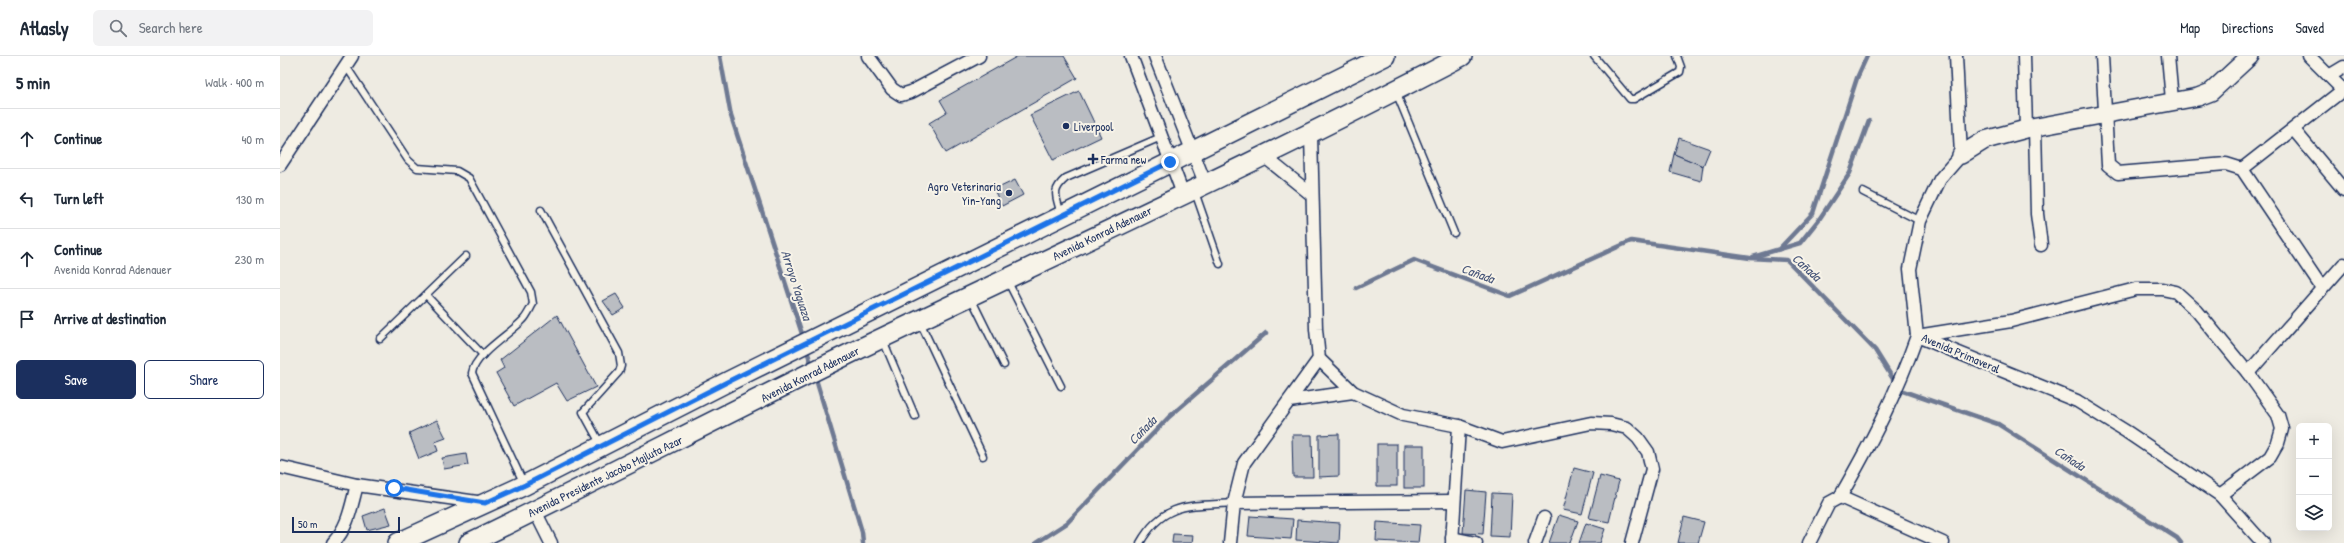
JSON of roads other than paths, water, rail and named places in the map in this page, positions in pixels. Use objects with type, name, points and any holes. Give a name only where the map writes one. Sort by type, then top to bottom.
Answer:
[{"type":"main road","points":[[398,543],[525,485],[841,325],[1385,56]]},
{"type":"main road","name":"Avenida Konrad Adenauer","points":[[742,408],[882,338],[1310,135],[1462,56]]},
{"type":"main road","name":"Avenida Presidente Jacobo Majluta Azar","points":[[469,543],[742,408]]},
{"type":"street","points":[[868,56],[892,90],[901,95],[911,92],[979,56]]},
{"type":"street","points":[[1131,56],[1170,162],[1194,189]]},
{"type":"street","points":[[1156,56],[1192,151],[1194,189]]},
{"type":"street","points":[[1956,56],[1960,155]]},
{"type":"street","points":[[2024,56],[2037,214],[2041,245]]},
{"type":"street","points":[[2102,56],[2108,166],[2115,172],[2226,164],[2242,168],[2322,288]]},
{"type":"street","points":[[2168,56],[2172,100]]},
{"type":"street","name":"Avenida Primaveral","points":[[2250,56],[2211,92],[2198,97],[2172,100],[2106,112],[2031,128],[1985,140],[1960,155],[1940,179],[1920,221],[1910,269],[1917,336],[2077,401],[2127,432],[2220,495],[2263,543]]},
{"type":"street","points":[[2242,168],[2294,130],[2344,90],[2309,56]]},
{"type":"street","points":[[280,165],[349,61]]},
{"type":"street","points":[[2329,76],[2344,67]]},
{"type":"street","points":[[2294,130],[2344,190]]},
{"type":"street","points":[[1310,135],[1316,329],[1319,359],[1353,392],[1403,415],[1459,426],[1502,442],[1591,424],[1612,424],[1627,428],[1638,438],[1648,452],[1652,469],[1632,543]]},
{"type":"street","points":[[1265,157],[1312,195]]},
{"type":"street","points":[[2248,373],[2344,264]]},
{"type":"street","points":[[1810,543],[1829,503],[1840,496],[1901,383],[1917,336],[2011,321],[2136,289],[2162,289],[2176,292],[2197,311],[2248,373],[2278,415],[2282,429],[2278,443],[2270,457],[2220,495]]},
{"type":"street","points":[[1230,543],[1234,503],[1244,463],[1319,359]]},
{"type":"street","points":[[1289,401],[1353,392]]},
{"type":"street","points":[[1459,426],[1452,540],[1476,543]]},
{"type":"street","points":[[280,467],[357,485],[485,503]]},
{"type":"street","points":[[333,543],[343,532],[357,485]]},
{"type":"street","points":[[1840,496],[1943,543]]},
{"type":"street","points":[[1234,503],[1454,501]]},
{"type":"street","points":[[535,511],[551,543]]},
{"type":"street","points":[[1535,543],[1544,518]]},
{"type":"lane","points":[[1597,57],[1625,96],[1634,99],[1680,72],[1681,67],[1677,56]]},
{"type":"lane","points":[[349,61],[408,160],[418,168],[457,171],[469,178],[531,292],[533,304],[524,319],[483,355],[474,365],[472,372],[525,485]]},
{"type":"lane","points":[[1396,91],[1454,233]]},
{"type":"lane","points":[[1062,215],[1055,195],[1057,186],[1066,178],[1161,137]]},
{"type":"lane","points":[[1194,189],[1220,264]]},
{"type":"lane","points":[[1863,192],[1920,221]]},
{"type":"lane","points":[[540,210],[619,353],[621,366],[619,372],[584,412],[602,446]]},
{"type":"lane","points":[[380,339],[466,256]]},
{"type":"lane","points":[[1006,279],[1061,386]]},
{"type":"lane","points":[[426,294],[483,355]]},
{"type":"lane","points":[[970,296],[1004,365]]},
{"type":"lane","points":[[920,320],[983,456]]},
{"type":"lane","points":[[882,338],[915,416]]},
{"type":"lane","points":[[1140,543],[1145,533],[1162,516],[1181,506],[1234,503]]},
{"type":"waterway","name":"Arroyo Yaguaza","points":[[720,56],[731,116],[804,340]]},
{"type":"waterway","name":"Cañada","points":[[1779,249],[1813,213],[1857,78],[1867,56]]},
{"type":"waterway","points":[[1753,257],[1800,243],[1820,218],[1850,173],[1869,121]]},
{"type":"waterway","name":"Cañada","points":[[1356,288],[1414,260],[1510,296],[1631,241],[1750,258],[1787,260],[1875,350],[1900,390],[1998,424],[2177,538],[2181,543]]},
{"type":"waterway","name":"Cañada","points":[[1036,543],[1067,523],[1169,417],[1266,333]]},
{"type":"waterway","name":"Arroyo Yaguaza","points":[[806,347],[812,367]]},
{"type":"waterway","name":"Arroyo Yaguaza","points":[[815,376],[862,532],[863,543]]},
{"type":"place","name":"Liverpool","points":[[1066,126]]},
{"type":"place","name":"Farma new","points":[[1093,159]]},
{"type":"place","name":"Agro Veterinaria Yin-Yang","points":[[1009,193]]}]
